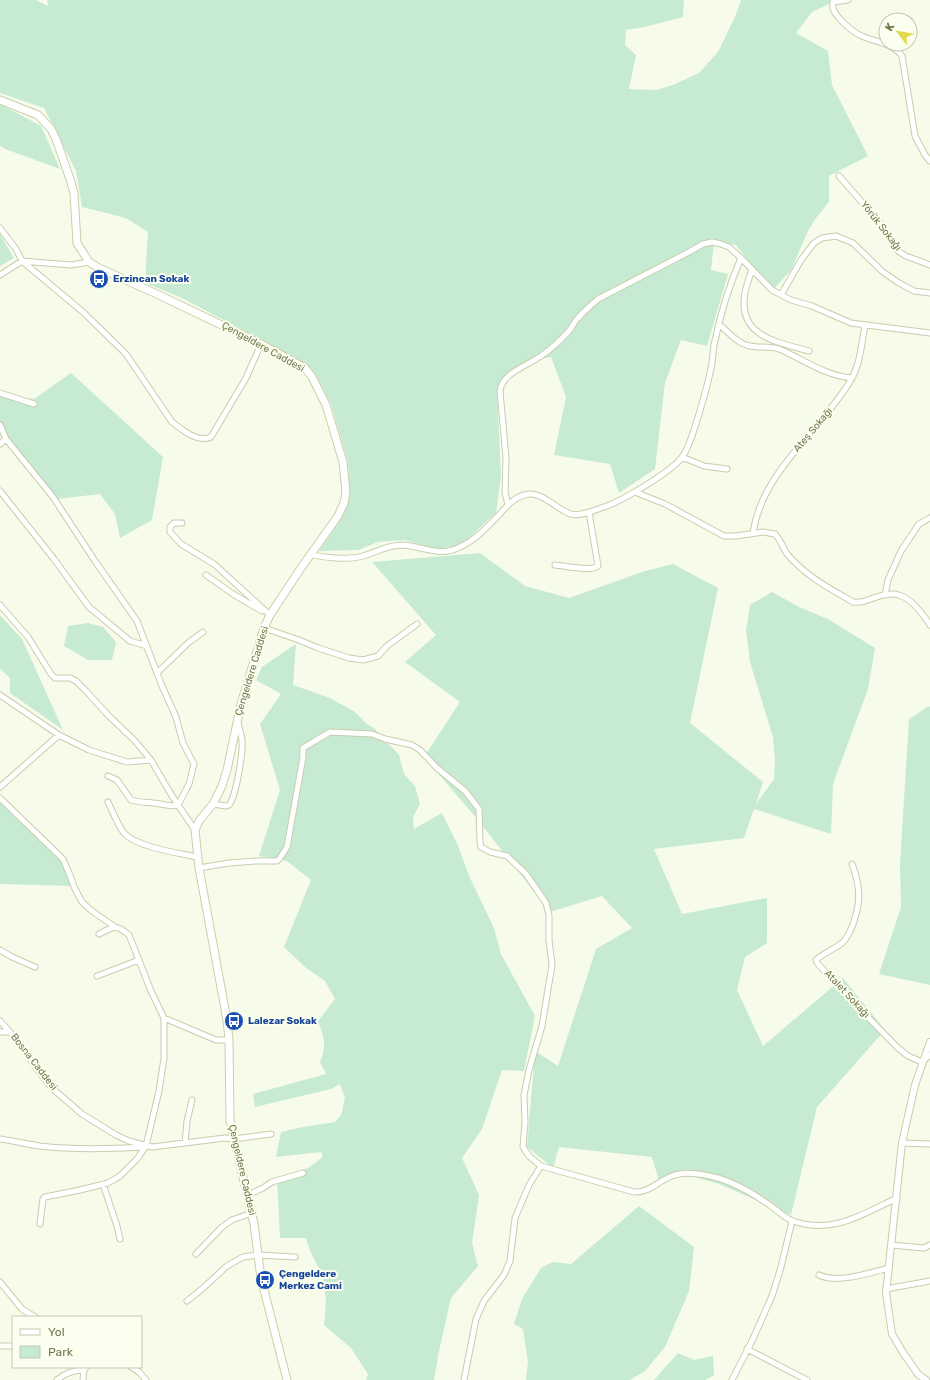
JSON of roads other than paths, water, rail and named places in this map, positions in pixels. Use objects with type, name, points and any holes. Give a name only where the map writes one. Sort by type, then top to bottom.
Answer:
[{"type":"main road","name":"Çengeldere Caddesi","points":[[0,100],[38,115],[51,129],[74,193],[77,243],[89,262],[261,344],[305,368],[312,377],[326,405],[343,462],[346,492],[344,503],[338,516],[310,554],[270,615],[264,628],[238,720],[228,770],[213,804],[198,821],[195,830],[198,868],[227,1020],[229,1040],[230,1121],[252,1213],[261,1278],[287,1380]]},
{"type":"street","points":[[848,0],[833,2],[832,7],[834,13],[847,27],[863,36],[898,50],[902,56],[916,136],[930,161]]},
{"type":"street","name":"Yörük Sokağı","points":[[839,176],[882,224],[893,245],[898,251],[906,256],[930,265]]},
{"type":"street","points":[[0,228],[16,249],[22,260],[83,312],[126,354],[172,422],[181,430],[196,437],[206,439],[211,437],[246,378],[261,344]]},
{"type":"street","points":[[781,295],[801,260],[814,243],[822,238],[836,236],[853,242],[883,272],[899,284],[914,290],[930,293]]},
{"type":"street","points":[[508,505],[505,492],[506,458],[500,391],[503,382],[506,378],[553,347],[570,330],[588,307],[598,299],[703,244],[712,242],[729,247],[772,290],[791,300],[812,306],[851,323],[930,333]]},
{"type":"street","points":[[310,554],[326,557],[356,557],[382,548],[397,545],[410,546],[435,552],[451,551],[460,548],[479,535],[508,505],[520,496],[533,494],[551,501],[560,509],[572,514],[589,512],[606,506],[635,492],[671,467],[682,457],[687,449],[700,413],[712,363],[719,324],[730,285],[741,258]]},
{"type":"street","points":[[0,275],[22,260],[71,265],[89,262]]},
{"type":"street","points":[[752,269],[744,293],[746,318],[750,324],[754,329],[767,338],[810,351]]},
{"type":"street","points":[[719,324],[737,340],[746,345],[779,349],[829,374],[852,378]]},
{"type":"street","name":"Ateş Sokağı","points":[[754,533],[757,515],[779,472],[836,401],[852,378],[860,351],[865,325]]},
{"type":"street","points":[[0,393],[34,404]]},
{"type":"street","points":[[0,425],[6,439],[53,497],[137,621],[156,673],[176,717],[183,743],[194,764],[189,784],[178,805],[173,807],[131,800],[116,780],[108,776]]},
{"type":"street","points":[[0,444],[6,439]]},
{"type":"street","points":[[682,457],[704,466],[727,469]]},
{"type":"street","points":[[0,491],[89,606],[130,641],[147,646]]},
{"type":"street","points":[[635,492],[665,504],[724,536],[736,536],[762,532],[775,534],[782,543],[787,554],[812,578],[853,602],[858,603],[885,595],[898,595],[907,599],[924,616],[930,625]]},
{"type":"street","points":[[555,565],[591,569],[598,566],[589,512]]},
{"type":"street","points":[[885,595],[888,580],[901,551],[920,524],[930,518]]},
{"type":"street","points":[[182,523],[174,523],[170,527],[170,532],[173,537],[181,544],[214,564],[270,615]]},
{"type":"street","points":[[206,575],[251,605],[270,615]]},
{"type":"street","points":[[0,605],[28,637],[51,674],[55,678],[70,678],[76,681],[135,741],[151,760],[169,791],[195,830]]},
{"type":"street","points":[[264,628],[324,650],[349,658],[363,660],[378,656],[388,646],[417,624]]},
{"type":"street","points":[[156,673],[188,643],[203,632]]},
{"type":"street","points":[[0,695],[59,735],[89,750],[127,762],[151,760]]},
{"type":"street","points":[[213,804],[226,806],[229,805],[232,800],[240,766],[242,742],[238,720]]},
{"type":"street","points":[[198,868],[236,863],[276,862],[280,858],[287,847],[303,757],[303,748],[330,732],[372,734],[385,739],[412,745],[420,750],[437,768],[465,791],[478,809],[481,847],[490,852],[507,856],[526,874],[546,903],[549,915],[549,940],[552,965],[542,1026],[529,1070],[524,1095],[525,1122],[522,1146],[529,1156],[541,1166],[641,1193],[671,1176],[678,1174],[695,1174],[715,1177],[736,1184],[757,1196],[792,1221],[808,1225],[836,1225],[852,1220],[897,1198]]},
{"type":"street","points":[[0,787],[59,735]]},
{"type":"street","points":[[0,798],[63,859],[74,889],[82,902],[92,911],[129,935],[151,991],[164,1018],[164,1058],[159,1091],[146,1146],[138,1159],[120,1176],[103,1184],[45,1197],[43,1200],[40,1224]]},
{"type":"street","points":[[108,802],[124,834],[132,839],[141,844],[197,857]]},
{"type":"street","name":"Atalet Sokağı","points":[[852,864],[860,889],[859,905],[854,921],[849,934],[843,942],[816,960],[849,998],[898,1048],[908,1056],[922,1062]]},
{"type":"street","points":[[99,934],[116,927]]},
{"type":"street","points":[[0,950],[35,967]]},
{"type":"street","points":[[97,976],[140,960]]},
{"type":"street","points":[[164,1018],[216,1040],[229,1040]]},
{"type":"street","name":"Bosna Caddesi","points":[[0,1022],[10,1032],[43,1077],[60,1095],[82,1114],[103,1128],[129,1141],[152,1147],[185,1142],[225,1138],[234,1139],[271,1134]]},
{"type":"street","points":[[0,1032],[10,1032]]},
{"type":"street","points":[[926,1380],[918,1374],[892,1334],[886,1289],[902,1143],[909,1108],[922,1062],[930,1042]]},
{"type":"street","points":[[922,1062],[930,1055]]},
{"type":"street","points":[[185,1142],[192,1100]]},
{"type":"street","points":[[0,1139],[40,1146],[76,1148],[120,1148],[146,1146]]},
{"type":"street","points":[[902,1143],[930,1144]]},
{"type":"street","points":[[464,1380],[476,1319],[484,1301],[504,1274],[510,1261],[515,1218],[529,1185],[541,1166]]},
{"type":"street","points":[[248,1195],[272,1182],[303,1174]]},
{"type":"street","points":[[103,1184],[120,1239]]},
{"type":"street","points":[[196,1254],[222,1227],[232,1220],[252,1213]]},
{"type":"street","points":[[732,1380],[772,1296],[782,1267],[792,1221]]},
{"type":"street","points":[[891,1245],[924,1248],[930,1245]]},
{"type":"street","points":[[187,1300],[202,1289],[227,1266],[243,1257],[258,1255],[296,1257]]},
{"type":"street","points":[[819,1275],[826,1279],[842,1278],[888,1268]]},
{"type":"street","points":[[886,1289],[930,1281]]},
{"type":"street","points":[[0,1282],[22,1309],[33,1316]]},
{"type":"street","points":[[0,1346],[12,1346]]},
{"type":"street","points":[[747,1349],[807,1380]]},
{"type":"street","points":[[133,1368],[139,1372],[146,1380]]},
{"type":"street","points":[[57,1380],[67,1373],[85,1369],[83,1380]]},
{"type":"place","name":"Erzincan Sokak","points":[[99,279]]},
{"type":"place","name":"Lalezar Sokak","points":[[234,1021]]},
{"type":"place","name":"Çengeldere Merkez Cami","points":[[265,1280]]}]
